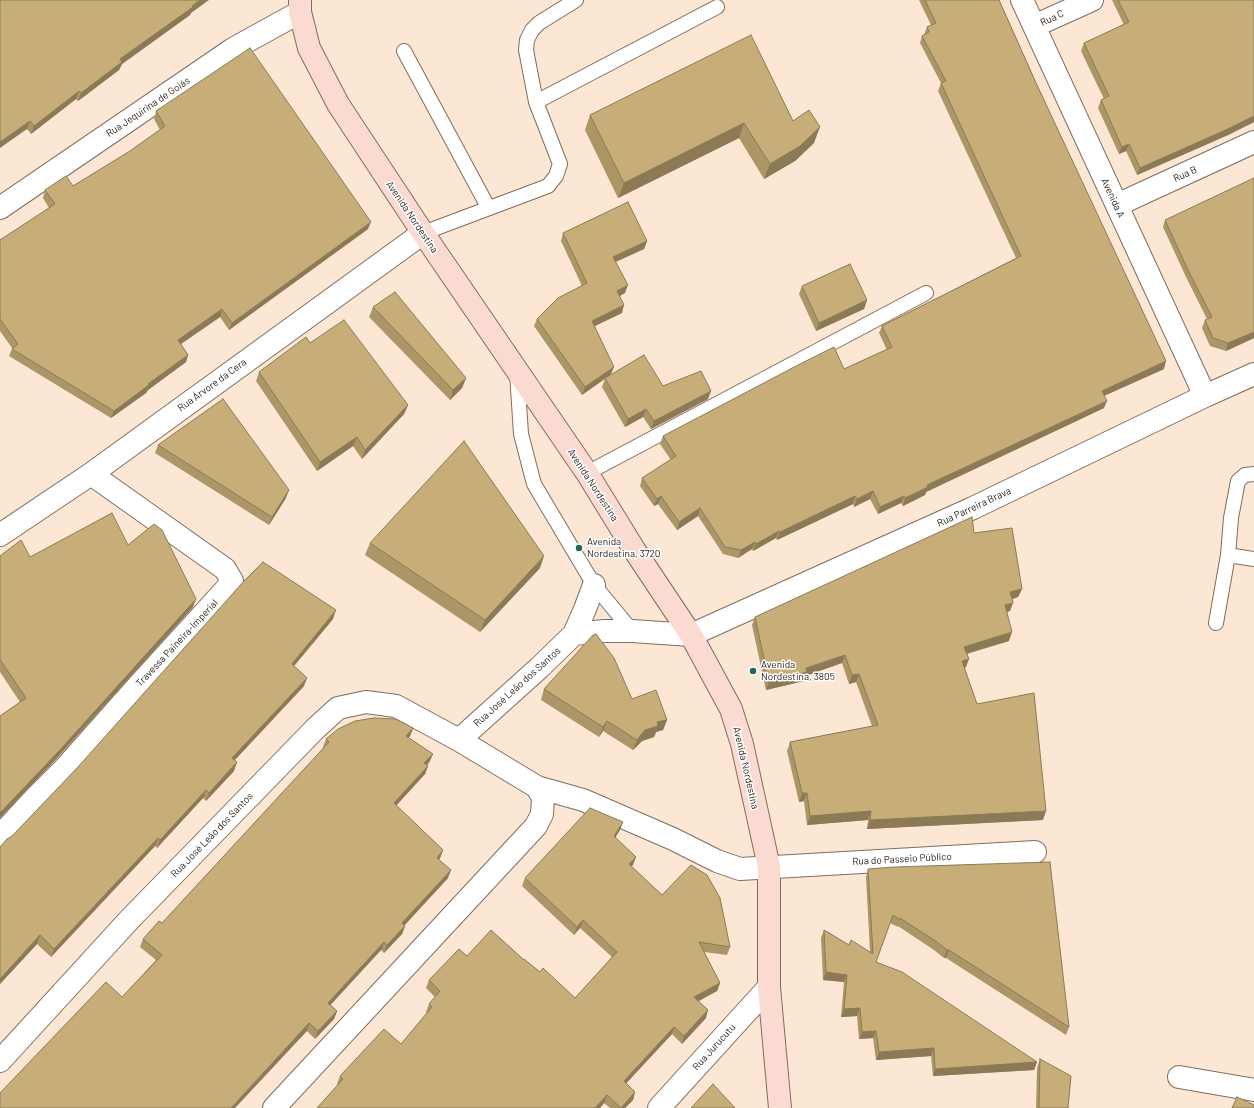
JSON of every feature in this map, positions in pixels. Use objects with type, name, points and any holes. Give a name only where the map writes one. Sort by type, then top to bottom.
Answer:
[{"type":"main road","name":"Avenida Nordestina","points":[[300,6],[309,48],[338,104],[422,233],[587,473],[632,546],[691,635],[731,709],[742,744],[768,867],[769,987],[780,1108]]},
{"type":"street","name":"Avenida A","points":[[1022,0],[1205,396]]},
{"type":"street","name":"Rua C","points":[[1034,26],[1092,0]]},
{"type":"street","name":"Rua Jequirina de Goiás","points":[[0,208],[233,49],[300,6]]},
{"type":"street","name":"Rua B","points":[[1116,205],[1254,142]]},
{"type":"street","name":"Rua Árvore da Cera","points":[[0,535],[91,474],[422,233]]},
{"type":"street","name":"Rua Parreira Brava","points":[[691,635],[973,508],[1205,396],[1254,374]]},
{"type":"street","name":"Travessa Paineira-Imperial","points":[[0,836],[65,768],[232,581],[225,568],[91,474]]},
{"type":"street","name":"Rua José Leão dos Santos","points":[[459,740],[539,668],[574,634],[594,585]]},
{"type":"street","points":[[574,634],[604,630],[691,635]]},
{"type":"street","name":"Rua José Leão dos Santos","points":[[0,1061],[130,919],[316,728],[338,708],[366,702],[396,706],[459,740],[537,787]]},
{"type":"street","points":[[274,1108],[536,826],[542,814],[543,798],[537,787]]},
{"type":"street","name":"Rua do Passeio Público","points":[[537,787],[583,800],[673,839],[717,861],[740,869],[1035,852]]},
{"type":"street","name":"Rua Jurucutu","points":[[659,1108],[769,987]]},
{"type":"street","points":[[1179,1077],[1254,1090]]},
{"type":"lane","points":[[422,233],[488,207],[548,186],[556,176],[560,164],[536,102],[526,50],[527,40],[532,30],[539,23],[576,0]]},
{"type":"lane","points":[[536,102],[717,7]]},
{"type":"lane","points":[[404,51],[488,207]]},
{"type":"lane","points":[[587,473],[926,293]]},
{"type":"lane","points":[[517,370],[521,434],[534,484],[594,585],[632,631]]},
{"type":"lane","points":[[1216,623],[1228,555],[1231,518],[1238,481],[1244,475],[1254,474]]},
{"type":"lane","points":[[1228,555],[1254,558]]},
{"type":"building","points":[[0,0],[200,0],[192,6],[193,7],[120,59],[122,62],[81,93],[79,91],[34,126],[30,121],[0,142]]},
{"type":"building","points":[[925,0],[999,0],[1166,361],[1102,391],[1107,401],[927,485],[928,487],[905,498],[904,496],[880,507],[873,491],[857,499],[855,496],[780,532],[779,531],[756,544],[755,542],[741,550],[725,547],[700,508],[679,522],[661,496],[657,499],[642,478],[676,456],[663,436],[834,347],[844,369],[892,347],[882,326],[1021,256],[941,83],[946,81],[922,36],[929,32],[927,27],[936,23]]},
{"type":"building","points":[[1118,0],[1254,0],[1254,116],[1140,168],[1129,144],[1122,147],[1101,100],[1109,96],[1084,43],[1129,22]]},
{"type":"building","points":[[751,35],[793,121],[809,110],[820,127],[800,146],[770,164],[744,123],[624,183],[590,115]]},
{"type":"building","points":[[250,48],[371,222],[232,323],[222,309],[178,340],[188,355],[114,411],[12,349],[18,344],[0,319],[0,240],[55,204],[45,190],[66,176],[73,186],[130,151],[165,126],[156,111]]},
{"type":"building","points":[[1254,178],[1254,332],[1228,343],[1213,338],[1205,320],[1212,317],[1165,220]]},
{"type":"building","points":[[628,202],[647,241],[613,257],[628,285],[617,291],[624,305],[592,321],[614,367],[585,387],[537,319],[558,298],[587,283],[563,233]]},
{"type":"building","points":[[850,264],[867,300],[819,323],[802,286]]},
{"type":"building","points":[[395,292],[466,378],[453,390],[373,307]]},
{"type":"building","points":[[344,320],[408,405],[365,450],[357,437],[320,462],[259,372],[306,337],[310,343]]},
{"type":"building","points":[[644,355],[663,386],[701,371],[711,391],[654,421],[646,409],[628,419],[605,378]]},
{"type":"building","points":[[223,399],[289,490],[272,517],[158,445]]},
{"type":"building","points":[[464,441],[544,556],[485,620],[370,543]]},
{"type":"building","points":[[112,513],[128,545],[154,524],[162,530],[196,599],[59,751],[0,813],[0,716],[26,698],[0,661],[0,556],[21,540],[30,557]]},
{"type":"building","points":[[972,517],[974,533],[1012,528],[1022,589],[1010,592],[1013,603],[1005,605],[1012,632],[964,647],[969,659],[962,661],[977,704],[1034,693],[1046,811],[870,820],[871,811],[810,816],[807,793],[802,793],[790,742],[878,725],[859,674],[852,675],[845,655],[806,668],[807,672],[769,682],[755,617]]},
{"type":"building","points":[[263,562],[336,610],[292,664],[307,678],[232,758],[237,762],[209,793],[206,790],[160,840],[158,838],[54,949],[40,935],[0,979],[0,847],[77,768],[244,581]]},
{"type":"building","points":[[596,634],[614,658],[632,699],[656,690],[667,720],[657,722],[658,726],[645,730],[637,740],[607,721],[603,727],[544,689],[593,635]]},
{"type":"building","points":[[374,718],[396,719],[413,728],[406,736],[433,754],[424,763],[428,766],[394,803],[443,850],[437,858],[451,870],[402,923],[405,926],[387,945],[384,942],[328,1003],[337,1011],[318,1031],[309,1023],[231,1108],[0,1108],[0,1093],[106,982],[122,997],[162,955],[143,939],[159,921],[162,923],[329,742],[326,739],[338,729],[355,721]]},
{"type":"building","points":[[590,808],[623,822],[614,836],[636,857],[629,864],[662,895],[691,865],[707,875],[720,898],[730,947],[699,942],[720,983],[694,997],[708,1010],[684,1036],[674,1027],[624,1081],[635,1092],[621,1108],[607,1095],[595,1108],[317,1108],[343,1079],[340,1076],[384,1029],[401,1044],[432,1007],[429,1004],[440,991],[429,980],[459,949],[467,956],[491,930],[524,960],[540,972],[543,968],[575,998],[617,952],[583,920],[577,927],[525,878]]},
{"type":"building","points":[[1050,862],[1069,1027],[947,950],[900,918],[900,920],[893,915],[876,962],[902,972],[1037,1062],[935,1069],[934,1048],[879,1052],[876,1031],[862,1032],[860,1008],[844,1009],[847,975],[826,972],[824,930],[849,945],[851,940],[873,954],[868,869]]},
{"type":"building","points":[[1040,1059],[1071,1076],[1068,1108],[1039,1108]]},
{"type":"building","points":[[713,1084],[735,1108],[691,1108]]},
{"type":"building","points":[[1237,1097],[1254,1105],[1254,1108],[1232,1108]]},
{"type":"place","name":"Avenida Nordestina, 3720","points":[[579,548]]},
{"type":"place","name":"Avenida Nordestina, 3805","points":[[753,671]]}]
